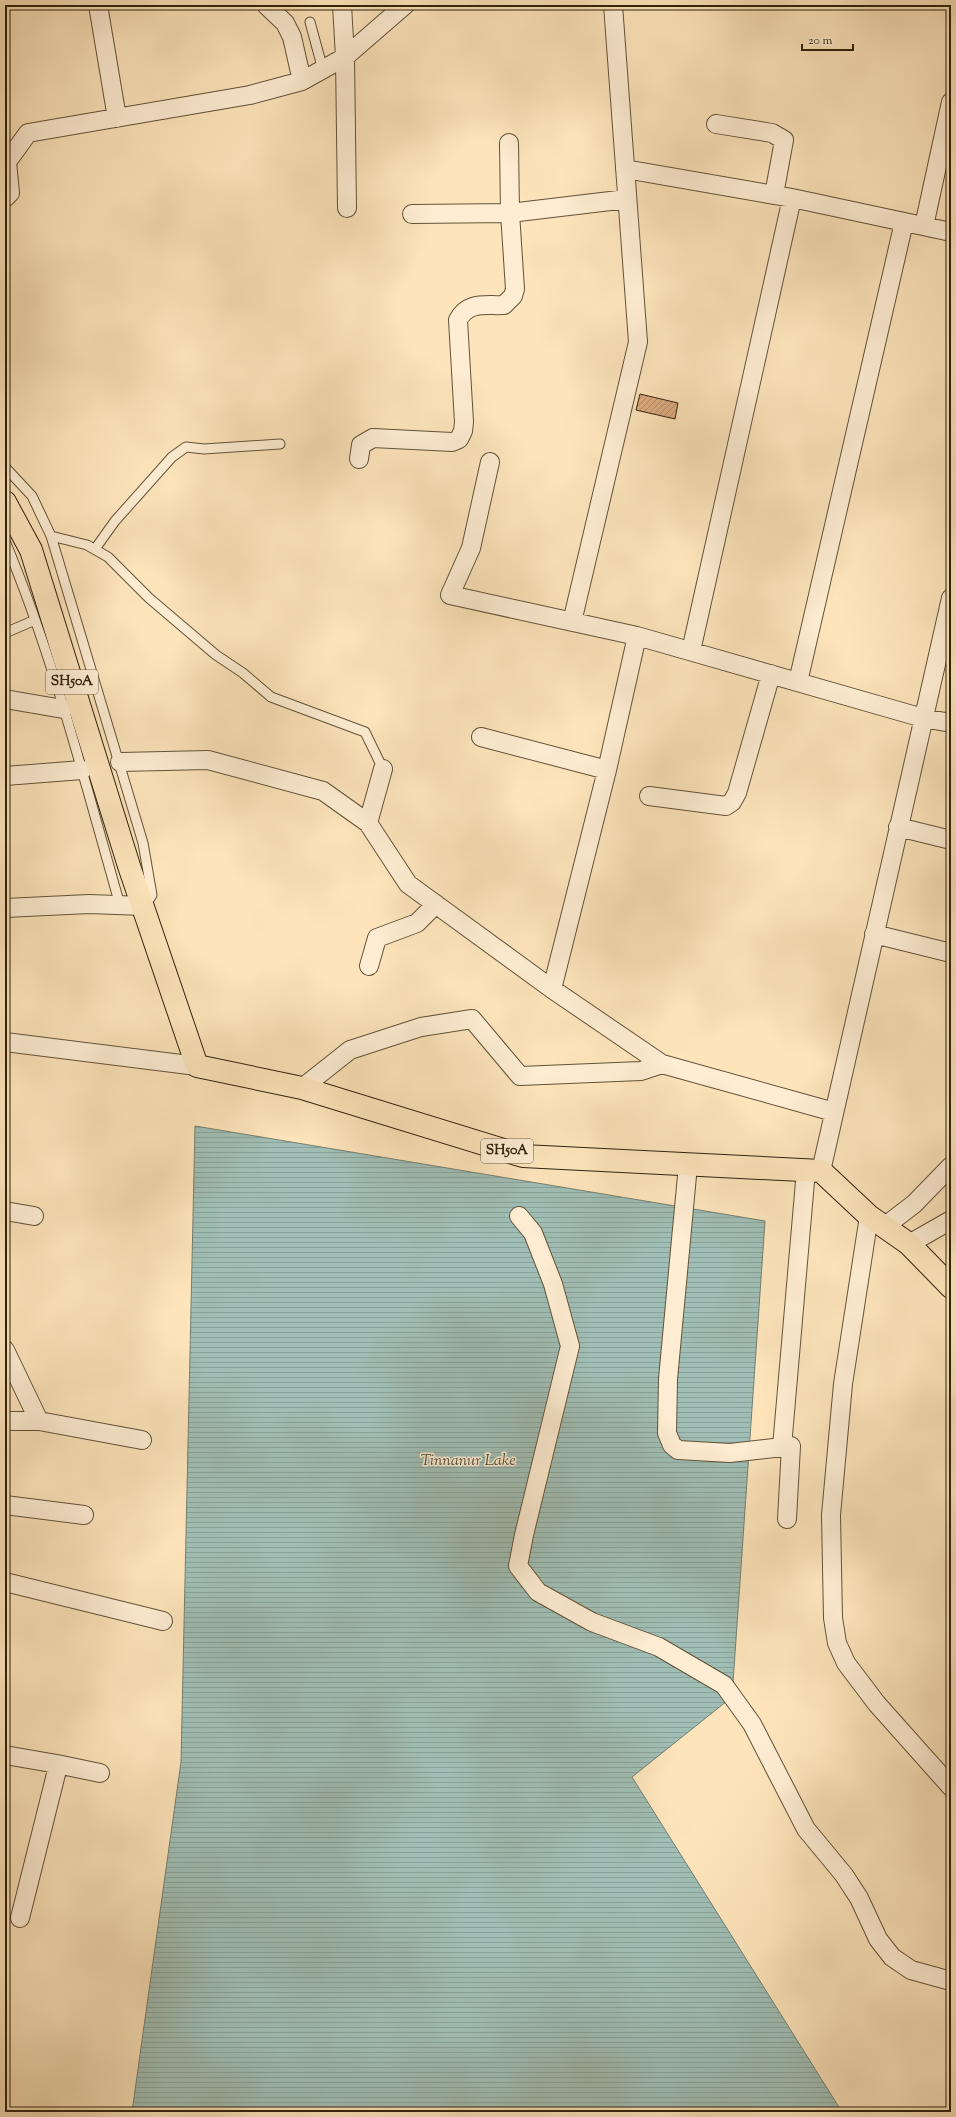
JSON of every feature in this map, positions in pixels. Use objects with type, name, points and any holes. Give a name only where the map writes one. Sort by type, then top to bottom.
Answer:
[{"type":"main road","name":"SH50A","points":[[5,502],[31,550],[129,866],[144,906],[197,1066],[302,1088],[523,1156],[814,1171]]},
{"type":"main road","points":[[814,1171],[877,1221],[909,1244],[951,1287]]},
{"type":"street","points":[[98,5],[117,118]]},
{"type":"street","points":[[266,5],[285,23],[292,37],[302,81]]},
{"type":"street","points":[[342,5],[345,57],[347,208]]},
{"type":"street","points":[[5,198],[10,193],[6,161],[28,133],[250,95],[302,81],[345,57],[405,5]]},
{"type":"street","points":[[572,622],[638,342],[613,5]]},
{"type":"street","points":[[924,226],[951,102]]},
{"type":"street","points":[[716,124],[772,133],[784,140],[774,195]]},
{"type":"street","points":[[359,459],[361,445],[373,438],[452,442],[459,439],[463,432],[464,422],[458,320],[468,307],[504,306],[513,296],[515,289],[510,213],[509,143]]},
{"type":"street","points":[[625,169],[792,198],[951,232]]},
{"type":"street","points":[[691,651],[792,198]]},
{"type":"street","points":[[412,214],[510,213],[628,199]]},
{"type":"street","points":[[798,682],[904,222]]},
{"type":"street","points":[[490,462],[471,548],[450,595],[637,636],[923,718],[951,723]]},
{"type":"street","points":[[782,1447],[814,1171],[834,1112],[951,598]]},
{"type":"street","points":[[552,989],[608,770],[637,636]]},
{"type":"street","points":[[649,796],[726,806],[732,802],[737,793],[771,674]]},
{"type":"street","points":[[5,699],[63,709]]},
{"type":"street","points":[[481,737],[608,770]]},
{"type":"street","points":[[120,762],[208,760],[323,791],[368,823],[408,884],[552,989],[662,1064],[834,1112]]},
{"type":"street","points":[[368,823],[383,769]]},
{"type":"street","points":[[5,776],[82,770]]},
{"type":"street","points":[[898,827],[951,840]]},
{"type":"street","points":[[5,908],[88,904],[144,906]]},
{"type":"street","points":[[369,966],[377,938],[416,923],[436,904]]},
{"type":"street","points":[[874,934],[951,953]]},
{"type":"street","points":[[302,1088],[350,1050],[421,1027],[472,1019],[520,1076],[641,1071],[662,1064]]},
{"type":"street","points":[[5,1042],[197,1066]]},
{"type":"street","points":[[688,1164],[668,1379],[667,1433],[672,1445],[678,1450],[730,1453],[791,1446],[787,1519]]},
{"type":"street","points":[[951,1166],[914,1204],[877,1221],[843,1384],[832,1507],[833,1618],[836,1643],[846,1663],[877,1704],[951,1787]]},
{"type":"street","points":[[5,1211],[34,1216]]},
{"type":"street","points":[[519,1216],[533,1233],[553,1284],[570,1346],[524,1535],[518,1566],[538,1592],[592,1622],[658,1647],[724,1685],[752,1724],[806,1829],[844,1875],[859,1898],[878,1939],[892,1957],[912,1970],[951,1981]]},
{"type":"street","points":[[909,1244],[951,1220]]},
{"type":"street","points":[[5,1350],[39,1421]]},
{"type":"street","points":[[5,1421],[39,1421],[142,1440]]},
{"type":"street","points":[[5,1505],[84,1515]]},
{"type":"street","points":[[5,1582],[163,1621]]},
{"type":"street","points":[[5,1755],[100,1773]]},
{"type":"street","points":[[20,1918],[56,1774],[57,1764]]},
{"type":"lane","points":[[310,22],[323,70]]},
{"type":"lane","points":[[94,549],[115,521],[172,457],[186,447],[204,448],[280,444]]},
{"type":"lane","points":[[5,467],[32,496],[51,536],[120,762],[143,843],[152,895],[144,906]]},
{"type":"lane","points":[[51,536],[87,545],[108,557],[149,598],[216,655],[243,673],[271,697],[325,719],[365,732],[383,769]]},
{"type":"lane","points":[[5,541],[28,594],[82,770],[120,905]]},
{"type":"lane","points":[[5,633],[36,620]]},
{"type":"water","name":"Tinnanur Lake","points":[[195,1126],[765,1221],[732,1697],[632,1777],[842,2112],[132,2112],[181,1762]]},
{"type":"building","points":[[640,394],[678,403],[675,419],[636,410]]}]
